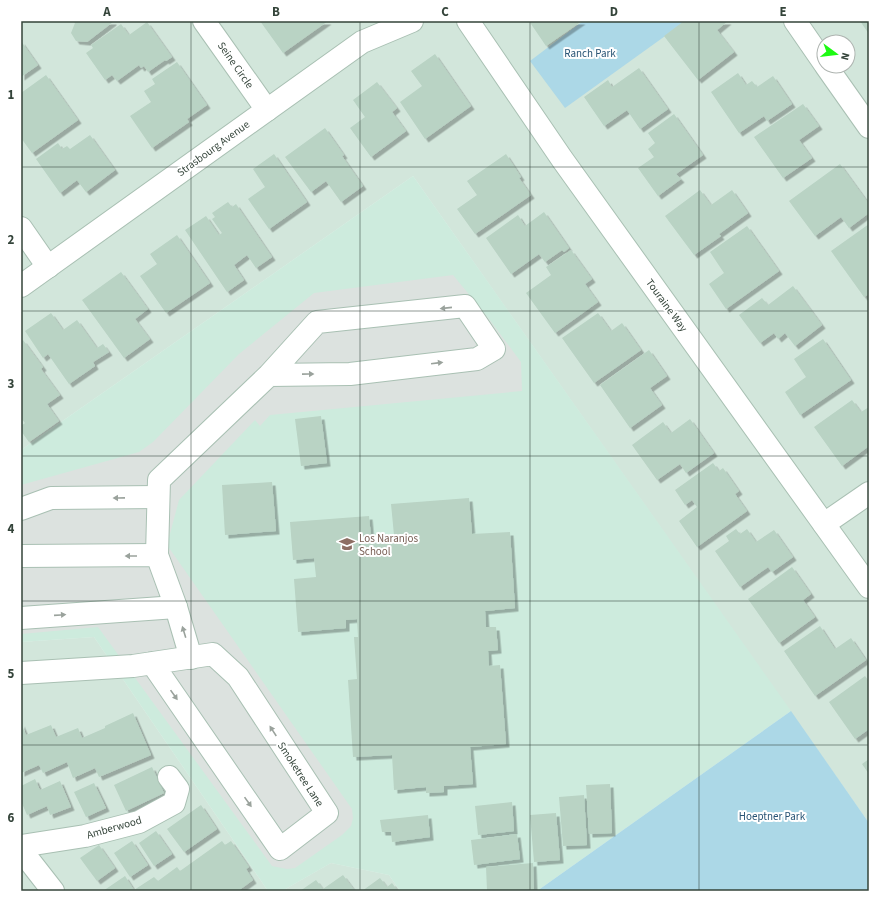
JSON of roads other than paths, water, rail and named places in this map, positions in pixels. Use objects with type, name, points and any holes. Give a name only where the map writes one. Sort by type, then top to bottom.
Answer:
[{"type":"street","name":"Seine Circle","points":[[204,21],[267,110]]},
{"type":"street","name":"Strasbourg Avenue","points":[[21,286],[362,42],[412,21]]},
{"type":"street","name":"Touraine Way","points":[[468,21],[562,159],[869,587]]},
{"type":"street","points":[[795,21],[816,51]]},
{"type":"street","points":[[832,74],[869,127]]},
{"type":"street","points":[[21,228],[48,267]]},
{"type":"street","points":[[191,658],[176,607],[157,555],[159,480],[269,375],[317,322],[465,306],[494,349],[477,359],[357,373],[269,375]]},
{"type":"street","points":[[824,524],[869,493]]},
{"type":"street","points":[[21,509],[51,498],[158,497]]},
{"type":"street","points":[[21,556],[157,555]]},
{"type":"street","points":[[21,618],[176,607]]},
{"type":"street","name":"Smoketree Lane","points":[[21,674],[133,666],[152,663],[191,658],[212,654],[238,677],[327,813],[280,849],[152,663]]},
{"type":"street","name":"Amberwood","points":[[21,846],[85,836],[139,822],[174,803],[178,789],[169,777]]},
{"type":"street","points":[[21,850],[53,891]]},
{"type":"place","name":"Los Naranjos School","points":[[347,544]]},
{"type":"park label","name":"Ranch Park","points":[[590,53]]},
{"type":"park label","name":"Hoeptner Park","points":[[772,816]]}]
